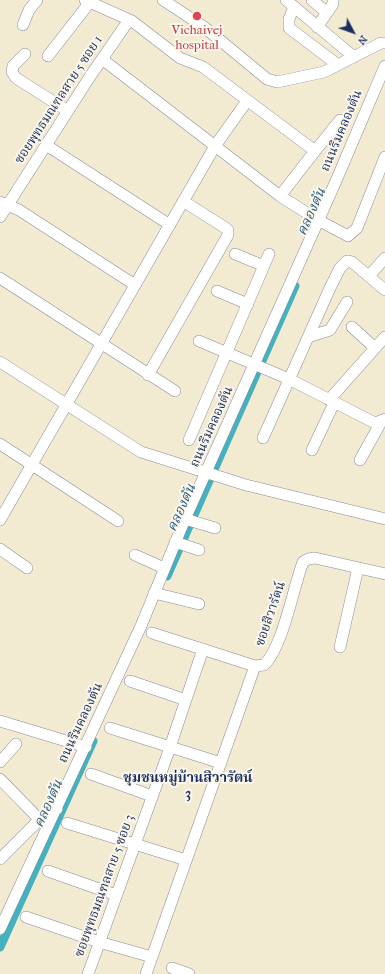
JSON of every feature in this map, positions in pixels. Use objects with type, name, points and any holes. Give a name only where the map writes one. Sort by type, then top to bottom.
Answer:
[{"type":"street","points":[[23,25],[29,10],[37,0]]},
{"type":"street","points":[[163,0],[204,27],[267,79],[278,82],[324,72],[381,43],[385,43]]},
{"type":"street","points":[[286,0],[354,57]]},
{"type":"street","points":[[312,0],[326,12]]},
{"type":"street","points":[[317,27],[333,4],[333,0]]},
{"type":"street","points":[[48,56],[87,1],[129,20],[145,30],[180,58],[203,67],[315,151]]},
{"type":"street","points":[[294,8],[289,19],[289,28],[338,65]]},
{"type":"street","name":"ซอยพุทธมณฑลสาย 5 ซอย 1","points":[[0,217],[4,203],[46,145],[129,20]]},
{"type":"street","points":[[25,54],[13,66],[12,72],[16,78],[68,111]]},
{"type":"street","points":[[102,60],[280,196],[333,230],[348,236],[353,234],[357,228],[385,157]]},
{"type":"street","name":"ถนนริมคลองตัน","points":[[0,929],[141,626],[159,594],[164,568],[181,543],[212,474],[385,66]]},
{"type":"street","points":[[0,520],[215,146],[247,101]]},
{"type":"street","points":[[280,196],[340,120]]},
{"type":"street","points":[[46,145],[170,225]]},
{"type":"street","points":[[375,182],[385,174]]},
{"type":"street","points":[[148,375],[228,235],[228,230],[184,201]]},
{"type":"street","points":[[4,203],[19,210],[135,285]]},
{"type":"street","points":[[235,254],[264,266]]},
{"type":"street","points":[[189,440],[269,254]]},
{"type":"street","points":[[369,276],[385,258]]},
{"type":"street","points":[[263,438],[340,268],[347,261],[352,262],[385,290]]},
{"type":"street","points":[[0,278],[175,392]]},
{"type":"street","points":[[217,291],[248,304]]},
{"type":"street","points":[[308,337],[330,330],[347,302]]},
{"type":"street","points":[[352,327],[375,348]]},
{"type":"street","points":[[312,450],[332,402],[385,337]]},
{"type":"street","points":[[199,341],[289,379],[375,423],[383,420]]},
{"type":"street","points":[[0,362],[141,452],[246,486],[385,519]]},
{"type":"street","points":[[360,460],[383,420]]},
{"type":"street","points":[[0,444],[118,521]]},
{"type":"street","points":[[190,521],[214,528]]},
{"type":"street","points":[[181,543],[199,550]]},
{"type":"street","points":[[0,549],[27,568]]},
{"type":"street","points":[[135,555],[164,568]]},
{"type":"street","name":"ซอยสิวารัตน์","points":[[255,666],[264,665],[272,655],[304,562],[308,559],[315,558],[385,574]]},
{"type":"street","points":[[340,647],[358,568]]},
{"type":"street","points":[[159,594],[199,604]]},
{"type":"street","points":[[146,974],[255,666],[152,633]]},
{"type":"street","name":"ซอยพุทธมณฑลสาย 5 ซอย 3","points":[[88,974],[170,748],[203,649]]},
{"type":"street","points":[[130,681],[186,700]]},
{"type":"street","points":[[0,721],[86,747]]},
{"type":"street","points":[[110,728],[221,763]]},
{"type":"street","points":[[0,762],[16,744]]},
{"type":"street","points":[[90,774],[152,796]]},
{"type":"street","points":[[0,779],[39,819]]},
{"type":"street","points":[[0,859],[39,819],[57,809]]},
{"type":"street","points":[[67,823],[186,860]]},
{"type":"street","points":[[48,871],[116,895]]},
{"type":"street","points":[[26,917],[99,942],[152,957]]},
{"type":"street","points":[[172,968],[189,974]]},
{"type":"waterway","name":"คลองตัน","points":[[167,576],[295,286]]},
{"type":"waterway","name":"คลองตัน","points":[[0,947],[93,741]]},
{"type":"place","name":"Vichaivej hospital","points":[[197,16]]},
{"type":"district","name":"ชุมชนหมู่บ้านสิวารัตน์ 3","points":[[188,788]]}]
